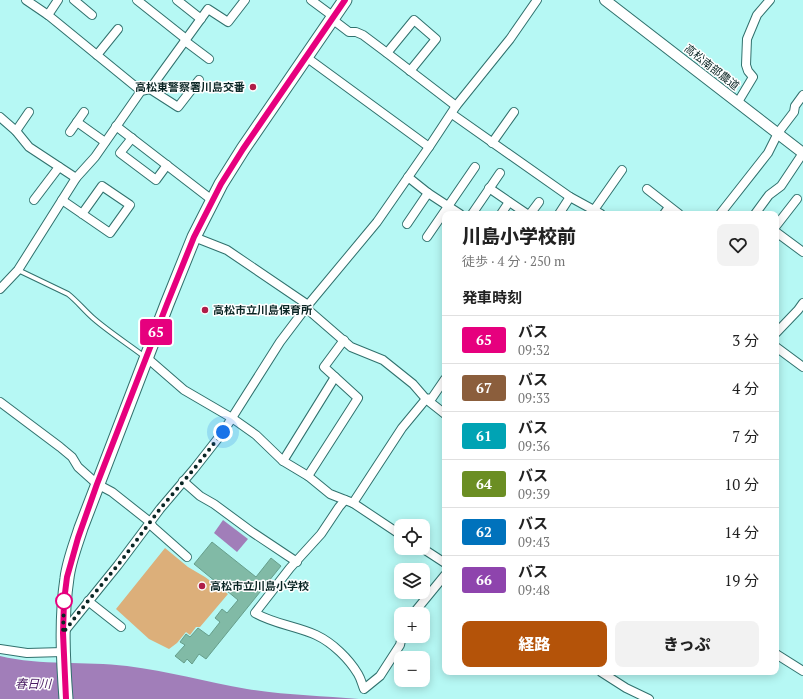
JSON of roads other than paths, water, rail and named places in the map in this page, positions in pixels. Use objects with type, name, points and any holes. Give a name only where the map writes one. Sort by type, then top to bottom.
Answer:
[{"type":"main road","points":[[66,699],[63,633],[64,601],[67,577],[74,548],[146,357],[194,237],[212,200],[243,149],[345,0]]},
{"type":"street","points":[[26,0],[48,15],[141,91]]},
{"type":"street","points":[[48,15],[58,0]]},
{"type":"street","points":[[74,0],[92,15]]},
{"type":"street","points":[[137,0],[209,59]]},
{"type":"street","points":[[177,0],[201,19]]},
{"type":"street","points":[[0,289],[18,270],[76,178],[95,157],[141,91],[150,89],[208,9],[228,22],[245,0]]},
{"type":"street","points":[[311,0],[349,32],[356,32],[363,35],[410,71],[492,143],[570,197],[595,211]]},
{"type":"street","points":[[63,633],[118,565],[160,509],[223,432],[280,342],[377,222],[454,110],[510,39],[537,0]]},
{"type":"street","name":"高松南部農道","points":[[605,0],[803,153]]},
{"type":"street","points":[[738,102],[753,77],[748,71],[746,65],[747,39],[757,15],[770,0]]},
{"type":"street","points":[[387,53],[414,20],[436,39],[410,71]]},
{"type":"street","points":[[97,55],[118,29]]},
{"type":"street","points":[[306,57],[429,147]]},
{"type":"street","points":[[150,89],[178,107],[199,80]]},
{"type":"street","points":[[722,211],[768,153],[778,133],[794,112],[795,106],[803,95]]},
{"type":"street","points":[[16,131],[30,112]]},
{"type":"street","points":[[70,132],[84,112]]},
{"type":"street","points":[[492,143],[514,112]]},
{"type":"street","points":[[0,117],[16,131],[29,147],[76,178]]},
{"type":"street","points":[[77,122],[105,142]]},
{"type":"street","points":[[116,126],[212,200]]},
{"type":"street","points":[[132,138],[120,153],[156,180],[167,166]]},
{"type":"street","points":[[757,211],[770,195],[781,186],[803,153]]},
{"type":"street","points":[[34,200],[59,167]]},
{"type":"street","points":[[445,211],[475,167]]},
{"type":"street","points":[[598,211],[622,170]]},
{"type":"street","points":[[474,211],[500,174]]},
{"type":"street","points":[[408,177],[428,193],[456,211]]},
{"type":"street","points":[[62,200],[82,214],[110,233],[130,205],[102,186],[82,214]]},
{"type":"street","points":[[489,188],[522,211]]},
{"type":"street","points":[[648,189],[675,211]]},
{"type":"street","points":[[407,224],[428,193]]},
{"type":"street","points":[[561,211],[570,197]]},
{"type":"street","points":[[779,222],[796,199]]},
{"type":"street","points":[[504,211],[509,202]]},
{"type":"street","points":[[532,211],[539,202]]},
{"type":"street","points":[[666,211],[669,207]]},
{"type":"street","points":[[427,237],[442,215]]},
{"type":"street","points":[[779,234],[803,252]]},
{"type":"street","points":[[194,237],[228,250],[307,307],[351,347],[383,360],[413,384],[426,399],[442,412]]},
{"type":"street","points":[[779,331],[803,303]]},
{"type":"street","points":[[308,476],[358,398],[324,367],[344,340]]},
{"type":"street","points":[[779,349],[803,367]]},
{"type":"street","points":[[146,357],[184,390],[232,418],[256,435],[283,461],[308,476],[330,494],[349,502],[394,531]]},
{"type":"street","points":[[283,461],[335,377]]},
{"type":"street","points":[[400,643],[380,676],[364,689],[359,676],[350,663],[326,641],[315,634],[265,619],[255,614],[290,568],[321,534],[336,512],[349,502],[402,428],[426,399],[432,398],[442,383]]},
{"type":"street","points":[[0,402],[60,446],[72,457],[78,468],[97,484],[112,492],[150,522],[152,527],[187,557]]},
{"type":"street","points":[[183,481],[200,496],[214,504],[297,562]]},
{"type":"street","points":[[430,553],[442,561]]},
{"type":"street","points":[[419,607],[442,579]]},
{"type":"street","points":[[88,601],[121,627]]},
{"type":"street","points":[[0,649],[28,653],[63,653]]},
{"type":"street","points":[[779,656],[803,671]]},
{"type":"street","points":[[606,675],[626,688],[649,699]]},
{"type":"lane","points":[[18,270],[74,298],[93,318],[146,357]]},
{"type":"water","points":[[223,520],[248,539],[237,552],[214,533]]},
{"type":"water","name":"春日川","points":[[0,656],[31,661],[127,666],[261,691],[359,699],[0,699]]},
{"type":"place","name":"高松東警察署川島交番","points":[[253,87]]},
{"type":"place","name":"高松市立川島保育所","points":[[205,310]]},
{"type":"place","name":"高松市立川島小学校","points":[[202,586]]}]
